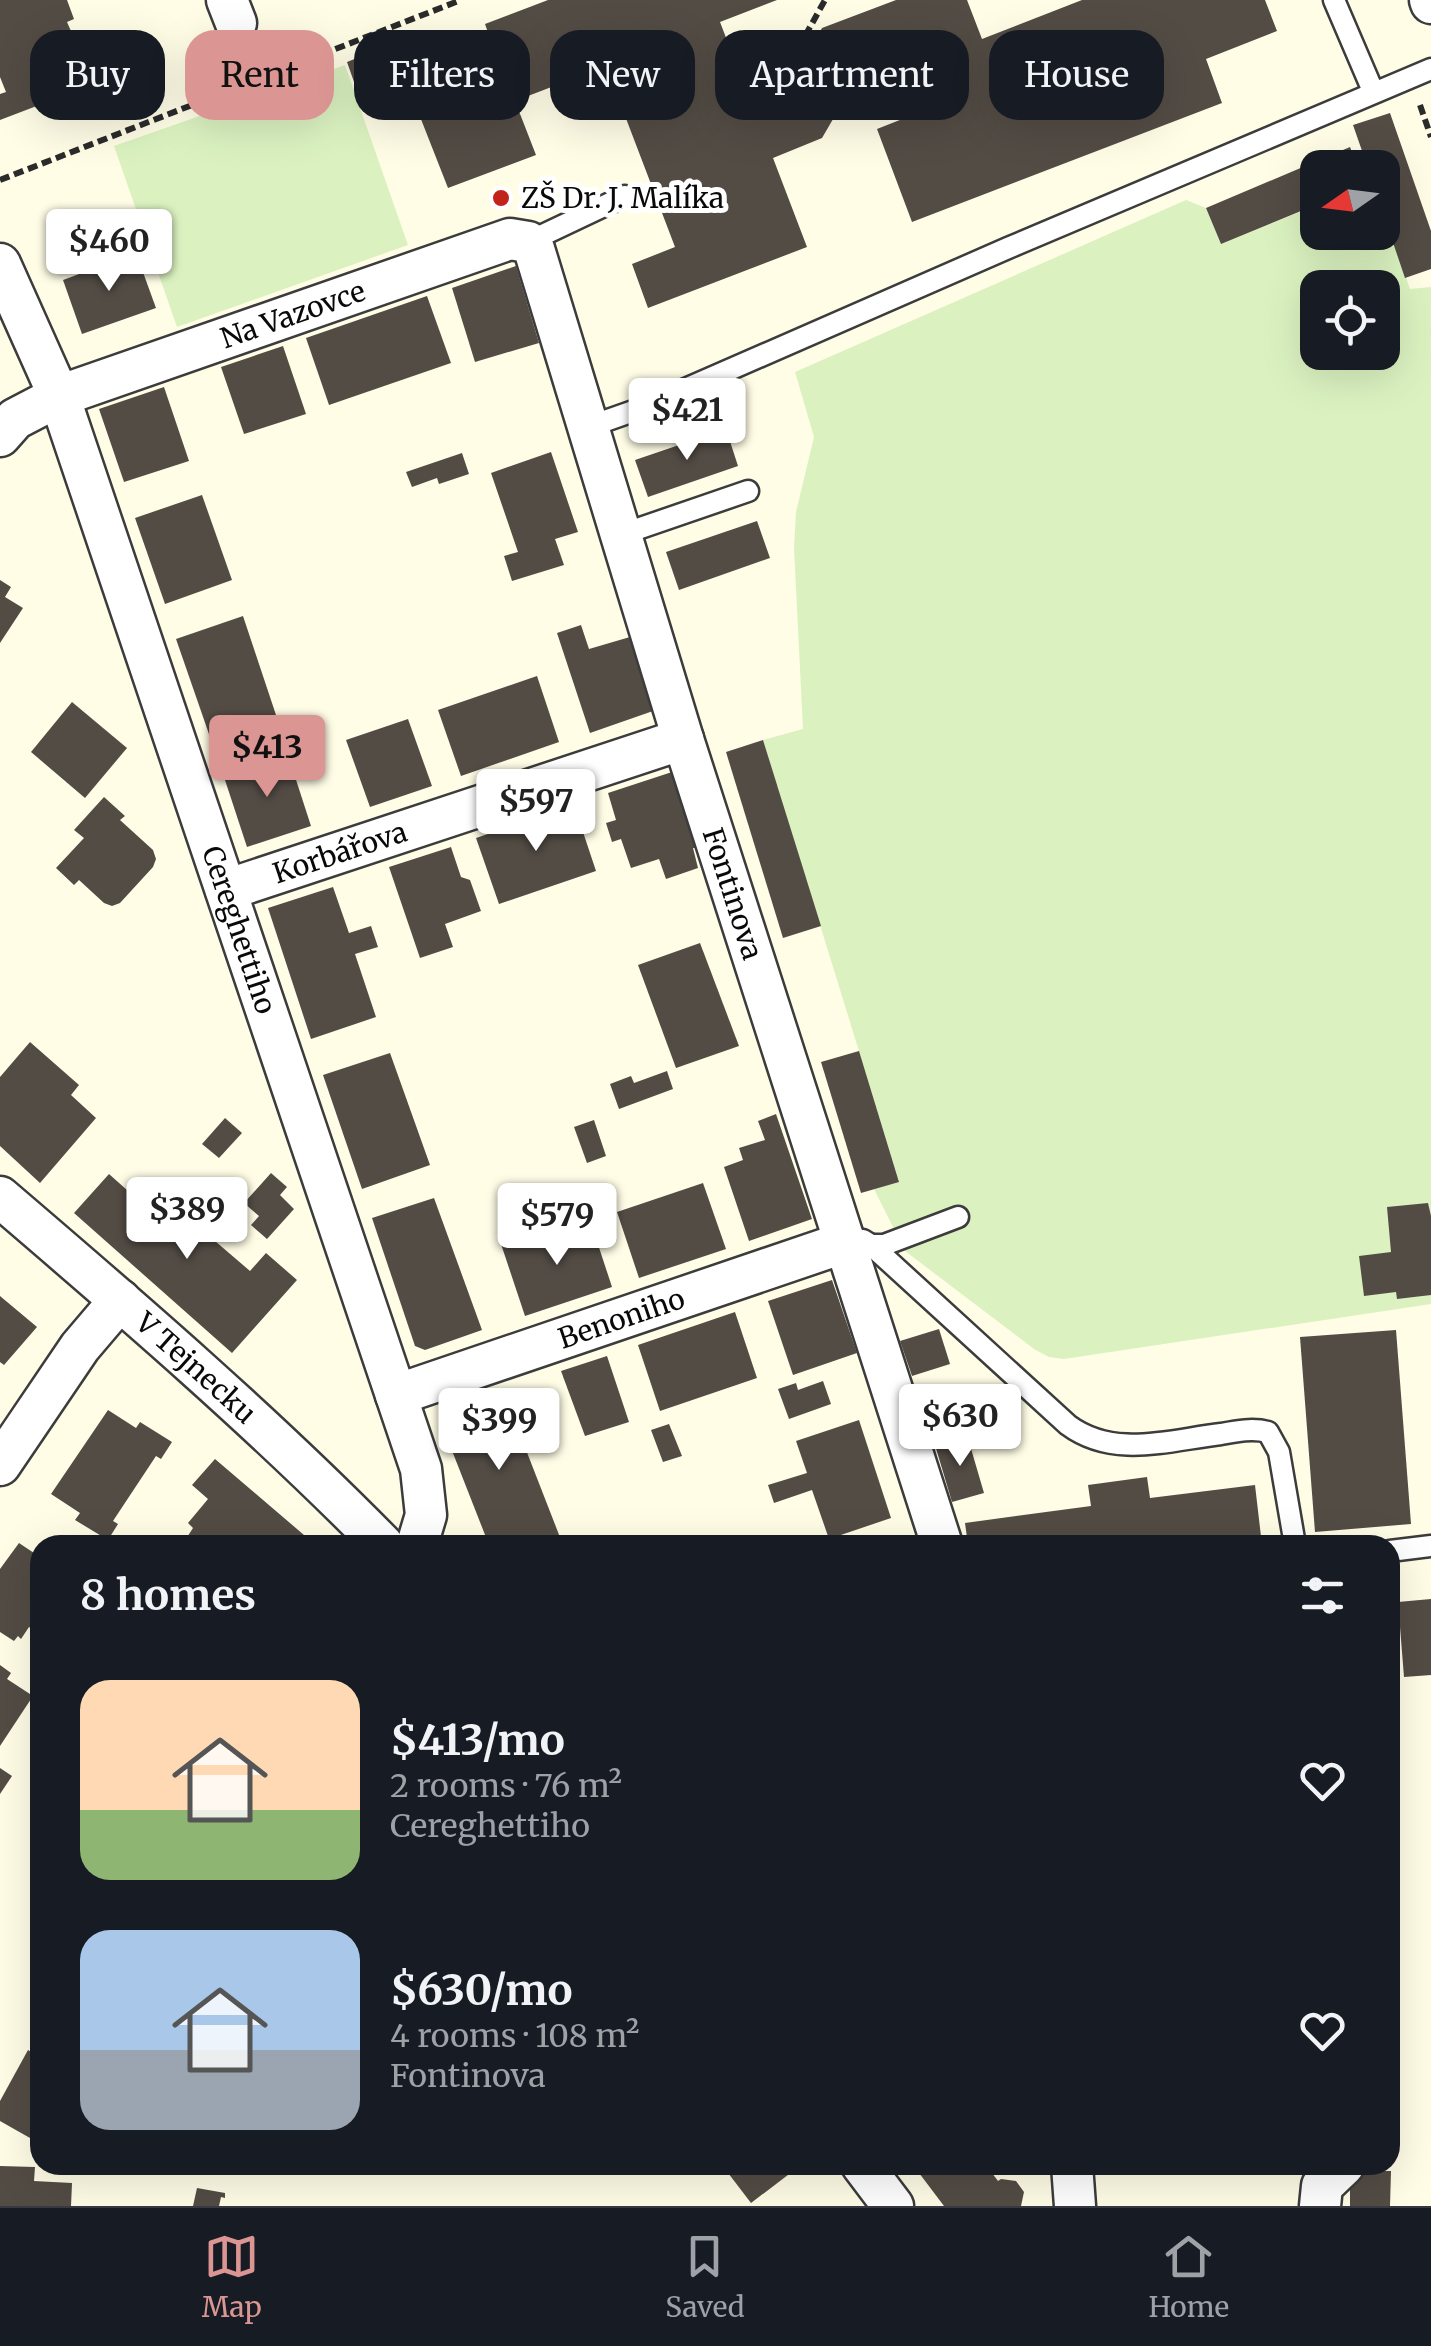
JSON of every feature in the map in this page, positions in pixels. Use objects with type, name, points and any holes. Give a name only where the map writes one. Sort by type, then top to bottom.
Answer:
[{"type":"street","name":"Na Vazovce","points":[[0,436],[15,419],[59,396],[510,239],[528,242]]},
{"type":"street","name":"Fontinova","points":[[528,242],[534,250],[683,738],[859,1243],[939,1535]]},
{"type":"street","name":"Cereghettiho","points":[[0,264],[59,396],[421,1470],[426,1494],[422,1535]]},
{"type":"street","name":"Korbářova","points":[[226,890],[683,738]]},
{"type":"street","name":"V Tejnecku","points":[[0,1197],[120,1300],[373,1535]]},
{"type":"street","name":"Benoniho","points":[[396,1395],[859,1243]]},
{"type":"street","points":[[0,1465],[80,1348],[120,1300]]},
{"type":"street","points":[[870,2175],[893,2206]]},
{"type":"street","points":[[1073,2175],[1075,2206]]},
{"type":"street","points":[[1320,2206],[1322,2186],[1334,2175]]},
{"type":"lane","points":[[1334,0],[1373,92]]},
{"type":"lane","points":[[588,427],[642,408],[1431,69]]},
{"type":"lane","points":[[528,242],[625,196]]},
{"type":"lane","points":[[620,535],[748,491]]},
{"type":"lane","points":[[859,1243],[884,1244],[958,1217]]},
{"type":"lane","points":[[859,1243],[1068,1426],[1095,1442],[1134,1445],[1243,1431],[1268,1432],[1279,1452],[1293,1535]]},
{"type":"lane","points":[[1400,1550],[1431,1546]]},
{"type":"path","points":[[0,180],[462,0]]},
{"type":"path","points":[[808,30],[824,0]]},
{"type":"green space","points":[[345,65],[354,91],[354,120],[364,120],[408,245],[177,327],[114,146],[188,120],[334,120],[334,69]]},
{"type":"green space","points":[[1186,200],[1206,208],[1221,244],[1300,212],[1300,250],[1397,250],[1410,289],[1431,287],[1431,1304],[1064,1359],[1034,1349],[905,1251],[874,1189],[899,1181],[763,740],[803,729],[794,548],[796,512],[814,437],[795,372]]},
{"type":"building","points":[[0,0],[67,0],[74,19],[67,22],[70,30],[30,30],[30,109],[0,120],[0,94],[6,92],[0,77]]},
{"type":"building","points":[[548,0],[777,0],[720,22],[723,30],[715,30],[715,120],[832,120],[822,138],[773,158],[807,247],[648,308],[632,264],[675,247],[627,120],[695,120],[695,30],[550,30],[550,88],[530,95],[530,30],[487,30],[485,24]]},
{"type":"building","points":[[896,0],[967,0],[982,39],[989,36],[989,120],[1164,120],[1164,30],[1005,30],[1082,0],[1265,0],[1277,31],[1206,59],[1222,103],[912,222],[877,129],[900,120],[969,120],[969,30],[821,30]]},
{"type":"building","points":[[354,59],[354,82],[347,62]]},
{"type":"building","points":[[1390,113],[1431,231],[1431,269],[1405,278],[1396,250],[1400,250],[1400,150],[1362,150],[1353,125]]},
{"type":"building","points":[[421,120],[522,120],[536,155],[448,188]]},
{"type":"building","points":[[1300,168],[1300,211],[1221,244],[1206,208]]},
{"type":"building","points":[[136,253],[156,308],[82,334],[63,280]]},
{"type":"building","points":[[516,266],[539,343],[475,362],[452,288]]},
{"type":"building","points":[[427,296],[451,363],[329,405],[306,338]]},
{"type":"building","points":[[283,346],[306,414],[244,434],[221,367]]},
{"type":"building","points":[[164,387],[189,461],[124,482],[99,409]]},
{"type":"building","points":[[726,429],[738,466],[648,497],[635,460]]},
{"type":"building","points":[[551,452],[578,532],[555,539],[564,565],[512,581],[504,556],[518,552],[491,473]]},
{"type":"building","points":[[462,453],[469,474],[439,484],[437,478],[412,487],[406,472]]},
{"type":"building","points":[[202,495],[232,580],[165,604],[135,518]]},
{"type":"building","points":[[757,521],[770,558],[679,590],[666,552]]},
{"type":"building","points":[[0,580],[11,587],[5,597],[23,608],[0,643]]},
{"type":"building","points":[[243,616],[276,715],[210,737],[176,639]]},
{"type":"building","points":[[581,625],[589,649],[630,637],[653,711],[590,733],[557,633]]},
{"type":"building","points":[[537,676],[559,742],[461,776],[438,710]]},
{"type":"building","points":[[72,702],[127,748],[85,798],[31,752]]},
{"type":"building","points":[[408,719],[432,786],[370,807],[346,740]]},
{"type":"building","points":[[763,740],[821,926],[783,938],[726,752]]},
{"type":"building","points":[[287,752],[311,826],[247,847],[223,774]]},
{"type":"building","points":[[672,772],[698,868],[666,879],[659,859],[631,868],[621,839],[612,842],[606,823],[616,820],[608,793]]},
{"type":"building","points":[[104,797],[125,816],[120,820],[153,850],[156,859],[120,903],[112,906],[79,880],[74,885],[56,868],[84,838],[74,830]]},
{"type":"building","points":[[574,805],[596,871],[499,904],[476,838]]},
{"type":"building","points":[[451,847],[461,877],[470,880],[481,911],[445,924],[453,947],[420,958],[389,867]]},
{"type":"building","points":[[333,887],[349,933],[371,926],[378,947],[355,954],[376,1017],[311,1039],[268,908]]},
{"type":"building","points":[[700,943],[739,1046],[676,1068],[638,965]]},
{"type":"building","points":[[30,1042],[79,1085],[71,1095],[96,1118],[40,1183],[0,1146],[0,1077]]},
{"type":"building","points":[[859,1051],[899,1182],[861,1193],[821,1062]]},
{"type":"building","points":[[390,1053],[430,1165],[362,1189],[323,1075]]},
{"type":"building","points":[[667,1071],[673,1089],[619,1109],[610,1084],[631,1076],[634,1083]]},
{"type":"building","points":[[776,1114],[812,1219],[749,1241],[724,1167],[743,1160],[739,1148],[765,1140],[758,1121]]},
{"type":"building","points":[[225,1118],[242,1133],[219,1158],[202,1144]]},
{"type":"building","points":[[594,1120],[606,1156],[587,1163],[574,1127]]},
{"type":"building","points":[[271,1173],[287,1187],[280,1195],[294,1209],[267,1239],[251,1225],[259,1216],[244,1203]]},
{"type":"building","points":[[109,1174],[146,1207],[159,1193],[250,1271],[266,1253],[297,1280],[232,1353],[74,1213]]},
{"type":"building","points":[[703,1183],[726,1249],[639,1278],[617,1212]]},
{"type":"building","points":[[434,1198],[482,1330],[425,1350],[415,1346],[372,1218]]},
{"type":"building","points":[[1428,1203],[1431,1295],[1397,1299],[1396,1292],[1364,1296],[1359,1256],[1391,1252],[1387,1207]]},
{"type":"building","points":[[590,1220],[612,1287],[525,1316],[501,1244],[522,1237],[524,1243]]},
{"type":"building","points":[[832,1280],[857,1353],[793,1375],[768,1301]]},
{"type":"building","points":[[0,1296],[37,1327],[4,1365],[0,1362]]},
{"type":"building","points":[[735,1312],[757,1378],[660,1411],[638,1345]]},
{"type":"building","points":[[939,1329],[950,1364],[912,1376],[900,1341]]},
{"type":"building","points":[[1396,1330],[1411,1524],[1315,1532],[1300,1337]]},
{"type":"building","points":[[607,1356],[629,1422],[585,1436],[561,1371]]},
{"type":"building","points":[[823,1381],[831,1404],[789,1419],[778,1389],[796,1383],[798,1390]]},
{"type":"building","points":[[503,1391],[559,1535],[485,1535],[440,1420],[445,1410]]},
{"type":"building","points":[[108,1410],[136,1428],[140,1422],[172,1442],[161,1459],[156,1456],[113,1521],[118,1524],[111,1535],[100,1535],[75,1520],[80,1513],[51,1494]]},
{"type":"building","points":[[859,1420],[891,1518],[841,1535],[828,1535],[812,1490],[774,1503],[768,1485],[807,1473],[796,1441]]},
{"type":"building","points":[[669,1424],[682,1456],[663,1462],[651,1430]]},
{"type":"building","points":[[967,1435],[984,1493],[952,1502],[935,1445]]},
{"type":"building","points":[[215,1459],[304,1535],[188,1535],[193,1528],[188,1523],[208,1499],[192,1485]]},
{"type":"building","points":[[1147,1477],[1150,1498],[1255,1485],[1261,1535],[967,1535],[965,1523],[1091,1506],[1088,1485]]},
{"type":"building","points":[[19,1543],[30,1550],[30,1628],[14,1641],[0,1632],[0,1569]]},
{"type":"building","points":[[1431,1599],[1431,1675],[1404,1677],[1400,1602]]},
{"type":"building","points":[[0,1665],[11,1673],[7,1679],[30,1694],[30,1701],[0,1746]]},
{"type":"building","points":[[0,1768],[12,1776],[0,1794]]},
{"type":"building","points":[[28,2050],[30,2138],[0,2121],[0,2101]]},
{"type":"building","points":[[0,2166],[30,2167],[34,2181],[72,2183],[71,2206],[0,2206]]},
{"type":"building","points":[[730,2175],[788,2175],[751,2203]]},
{"type":"building","points":[[921,2175],[994,2175],[998,2181],[1016,2181],[1024,2192],[1021,2206],[944,2206]]},
{"type":"building","points":[[1350,2175],[1391,2175],[1390,2206],[1350,2206]]},
{"type":"building","points":[[197,2188],[225,2193],[225,2198],[221,2197],[219,2206],[193,2206]]},
{"type":"place","name":"ZŠ Dr. J. Malíka","points":[[501,198]]}]
